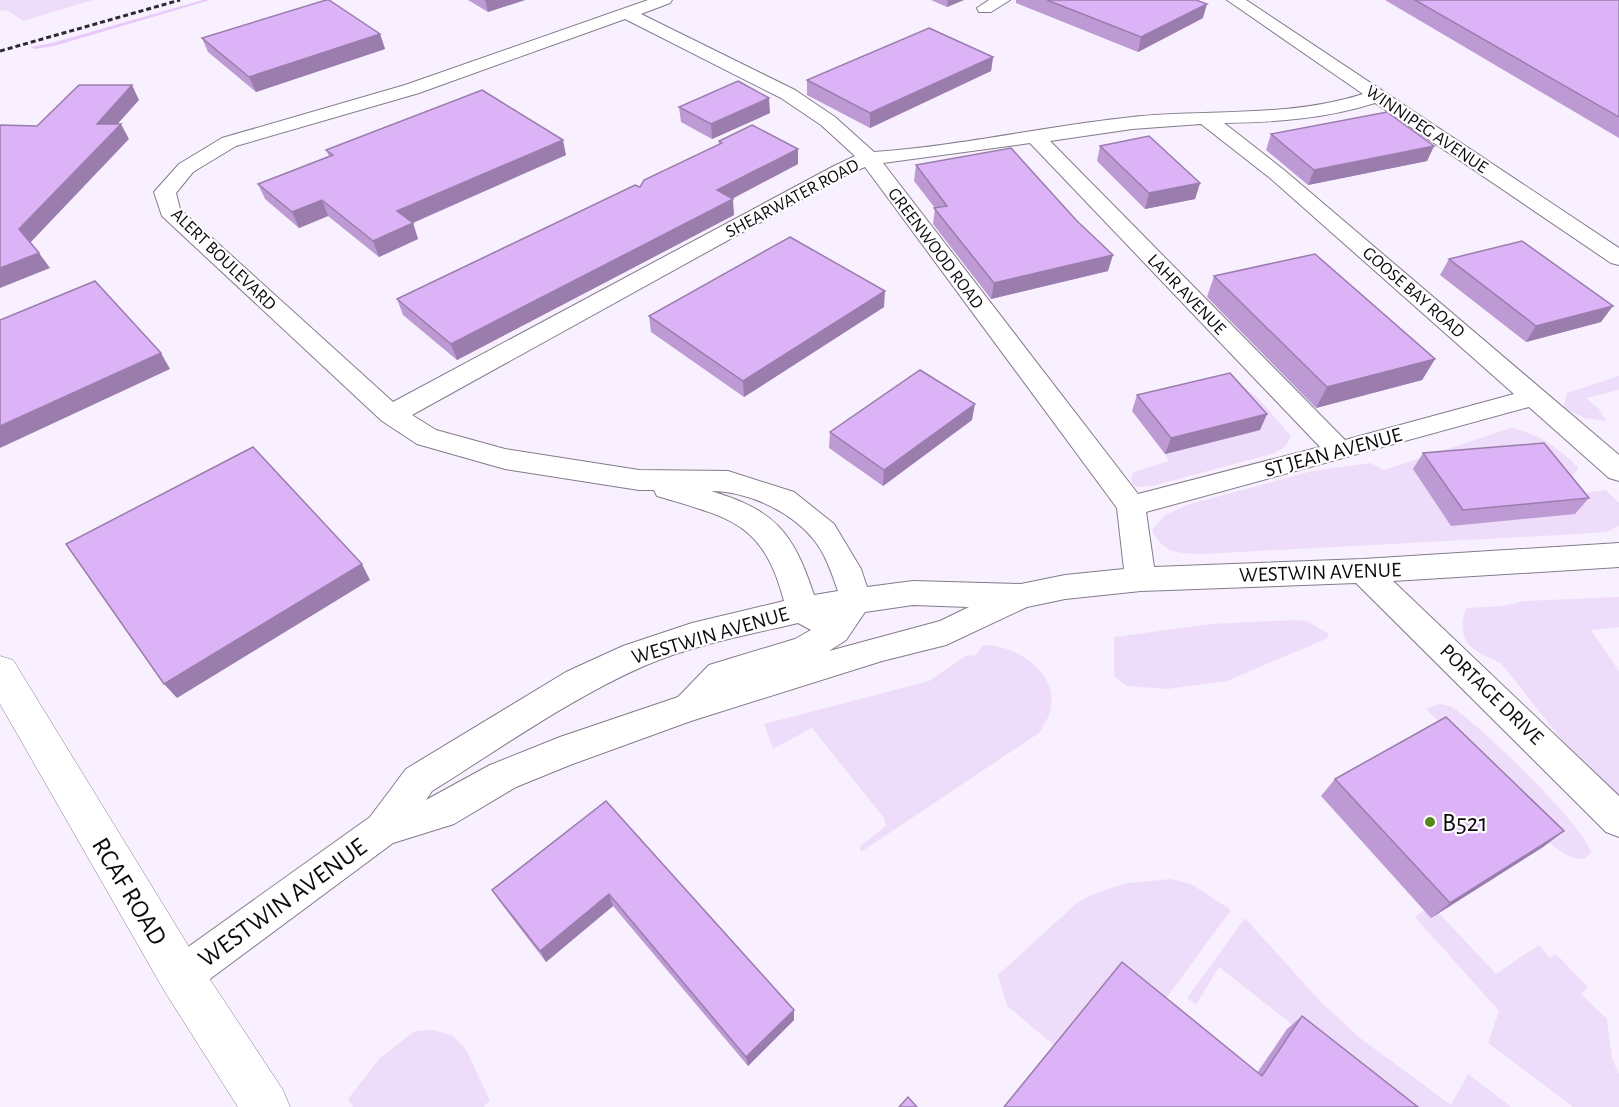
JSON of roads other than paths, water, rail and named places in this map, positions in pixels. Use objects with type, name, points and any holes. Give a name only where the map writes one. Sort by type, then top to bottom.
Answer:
[{"type":"main road","name":"RCAF ROAD","points":[[0,671],[181,976],[266,1107]]},
{"type":"street","name":"ALERT BOULEVARD","points":[[664,0],[412,89],[229,142],[186,168],[165,192],[170,211],[392,415],[427,437],[505,459],[639,480],[728,481],[784,499],[824,532],[846,569],[856,601]]},
{"type":"street","points":[[985,8],[1002,0]]},
{"type":"street","name":"WINNIPEG AVENUE","points":[[1235,0],[1619,258]]},
{"type":"street","name":"GREENWOOD ROAD","points":[[626,13],[788,94],[828,121],[869,158],[1131,506],[1141,579]]},
{"type":"street","name":"SHEARWATER ROAD","points":[[392,415],[818,183],[869,158],[900,156],[1132,123],[1276,116],[1336,109],[1376,96]]},
{"type":"street","name":"GOOSE BAY ROAD","points":[[1205,118],[1277,174],[1619,471]]},
{"type":"street","name":"LAHR AVENUE","points":[[1034,136],[1340,451]]},
{"type":"street","name":"ST JEAN AVENUE","points":[[1131,506],[1340,451],[1534,396]]},
{"type":"street","name":"ALERT BOULEVARD","points":[[639,480],[747,516],[774,539],[794,578],[802,609]]},
{"type":"street","name":"WESTWIN AVENUE","points":[[181,976],[383,829],[419,780],[578,682],[634,656],[692,636],[802,609],[913,593],[1022,596],[1065,587],[1141,579],[1363,571],[1619,555]]},
{"type":"street","name":"PORTAGE DRIVE","points":[[1363,571],[1619,820]]},
{"type":"street","name":"WESTWIN AVENUE","points":[[383,829],[441,812],[502,776],[541,761],[690,707],[882,648],[946,632],[1022,596]]},
{"type":"street","points":[[690,707],[721,675],[805,649],[835,631],[856,601]]},
{"type":"street","points":[[802,609],[835,631],[882,648]]},
{"type":"waterway","points":[[34,47],[52,45],[208,0]]},
{"type":"railway","points":[[0,51],[180,0]]},
{"type":"place","name":"B521","points":[[1430,822]]}]
